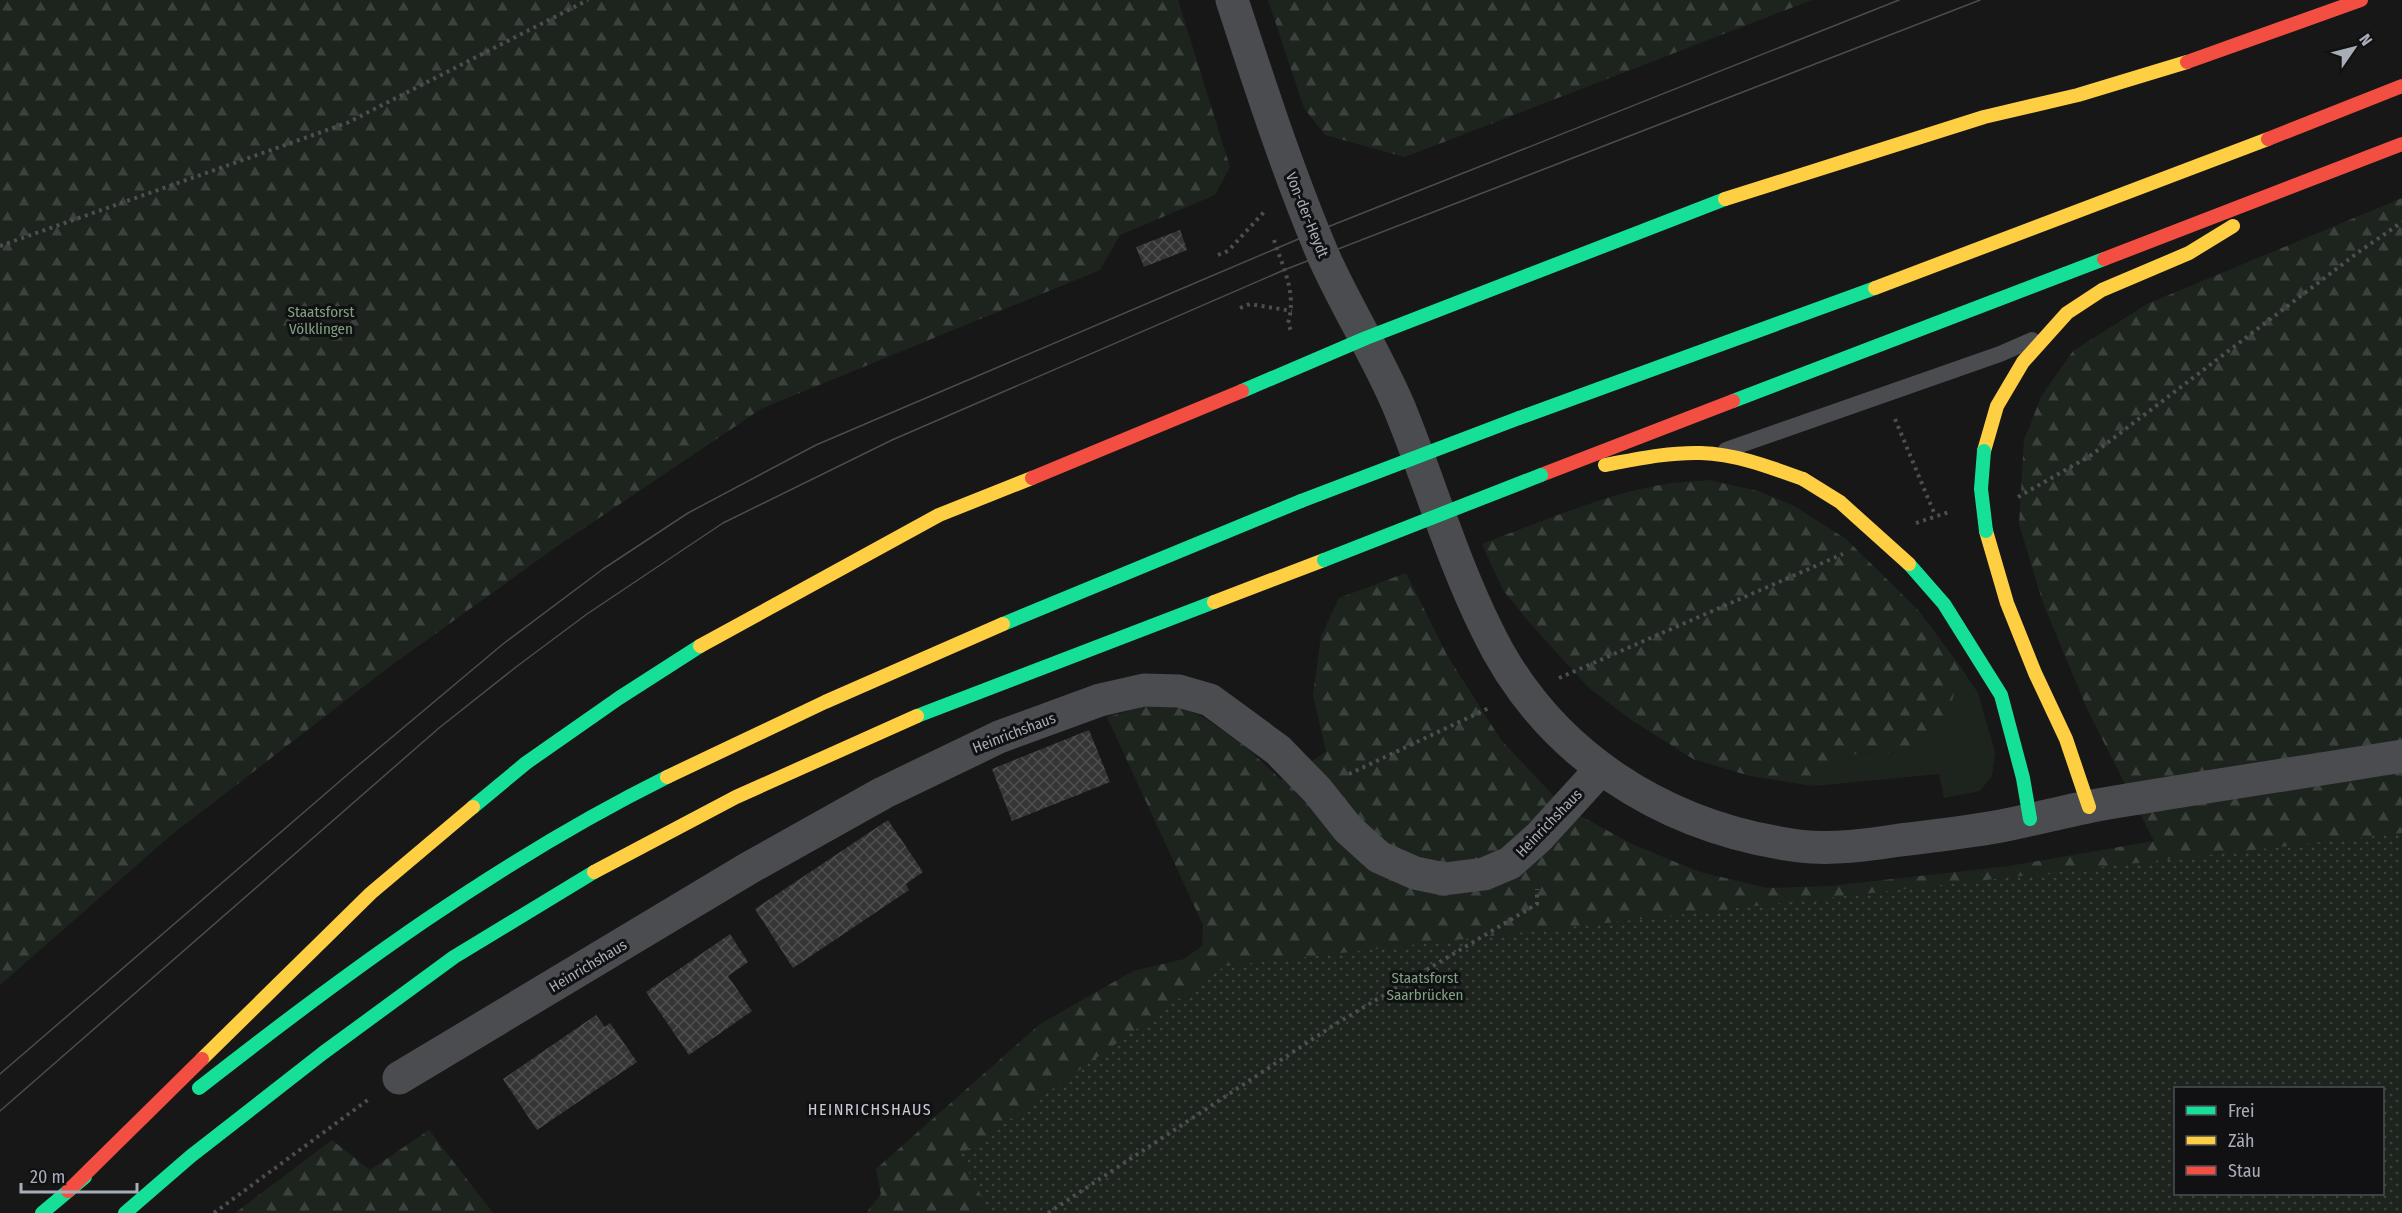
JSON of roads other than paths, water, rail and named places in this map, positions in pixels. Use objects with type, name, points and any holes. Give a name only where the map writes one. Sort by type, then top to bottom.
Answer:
[{"type":"highway","points":[[68,1191],[371,893],[526,763],[717,635],[939,515],[1134,437],[1366,338],[1750,190],[1984,117],[2078,95],[2201,58],[2361,0]]},
{"type":"highway","points":[[187,1097],[294,1013],[427,916],[564,831],[715,752],[923,658],[1301,501],[1519,417],[1834,303],[2269,139],[2402,86]]},
{"type":"highway","points":[[125,1213],[191,1156],[333,1046],[454,957],[589,874],[736,796],[936,708],[2402,144]]},
{"type":"highway","points":[[2089,807],[2066,739],[2007,603],[1986,531],[1981,489],[1984,451],[1996,406],[2023,362],[2067,313],[2102,290],[2189,253],[2304,183]]},
{"type":"highway","points":[[1541,475],[1666,455],[1713,453],[1763,465],[1803,479],[1840,502],[1909,564],[1944,604],[2001,695],[2023,778],[2030,819]]},
{"type":"highway","points":[[42,1213],[169,1111]]},
{"type":"street","name":"Von-der-Heydt","points":[[1232,0],[1288,168],[1327,263],[1366,338],[1404,420],[1454,555],[1487,631],[1524,693],[1570,744],[1600,769],[1648,800],[1699,822],[1753,837],[1802,847],[1861,846],[1961,832],[2089,807],[2402,756]]},
{"type":"street","name":"Heinrichshaus","points":[[399,1078],[749,868],[883,793],[999,737],[1100,700],[1144,690],[1179,691],[1210,700],[1278,750],[1317,790],[1348,829],[1379,857],[1415,873],[1444,879],[1484,874],[1510,863],[1539,837],[1600,769]]},
{"type":"lane","points":[[1713,453],[1885,395],[2000,354],[2047,334]]},
{"type":"tram line","points":[[0,1074],[354,769],[503,644],[603,569],[688,513],[816,445],[1315,232],[1899,0]]},
{"type":"tram line","points":[[0,1111],[439,728],[587,614],[723,523],[892,440],[1284,270],[1980,0]]},
{"type":"district","name":"HEINRICHSHAUS","points":[[870,1109]]},
{"type":"park label","name":"Staatsforst Völklingen","points":[[321,320]]},
{"type":"park label","name":"Staatsforst Saarbrücken","points":[[1425,986]]}]
